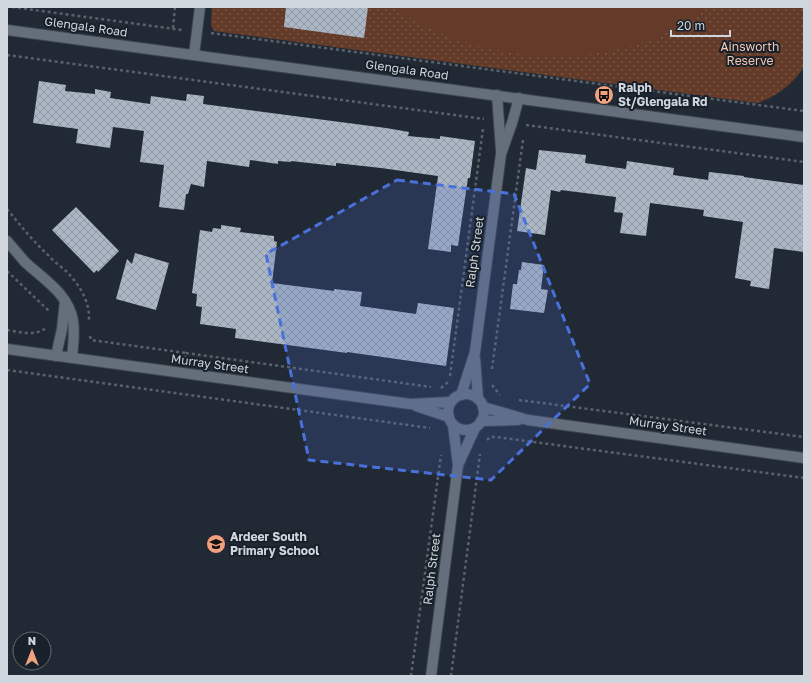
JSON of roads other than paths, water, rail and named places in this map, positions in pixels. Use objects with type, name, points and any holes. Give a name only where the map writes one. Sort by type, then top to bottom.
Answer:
[{"type":"street","points":[[194,55],[200,7]]},
{"type":"street","name":"Glengala Road","points":[[7,30],[804,137]]},
{"type":"street","name":"Ralph Street","points":[[461,395],[475,352],[501,154],[497,96]]},
{"type":"street","name":"Ralph Street","points":[[501,154],[519,98]]},
{"type":"street","points":[[7,240],[26,262],[56,289],[71,310],[74,321],[72,358]]},
{"type":"street","points":[[56,356],[62,329],[65,301]]},
{"type":"street","name":"Murray Street","points":[[7,349],[410,404],[451,402]]},
{"type":"street","name":"Ralph Street","points":[[475,352],[480,403]]},
{"type":"street","points":[[467,394],[473,396],[480,403],[483,417],[478,424],[469,430],[458,428],[451,421],[448,412],[451,402],[461,395],[467,394]]},
{"type":"street","name":"Murray Street","points":[[480,403],[528,420],[804,458]]},
{"type":"street","name":"Murray Street","points":[[410,404],[451,421]]},
{"type":"street","name":"Murray Street","points":[[478,424],[528,420]]},
{"type":"street","name":"Ralph Street","points":[[431,676],[458,465],[451,421]]},
{"type":"street","name":"Ralph Street","points":[[458,465],[478,424]]},
{"type":"place","name":"Ralph St/Glengala Rd","points":[[604,95]]},
{"type":"place","name":"Ardeer South Primary School","points":[[216,544]]},
{"type":"park label","name":"Ainsworth Reserve","points":[[750,54]]}]
